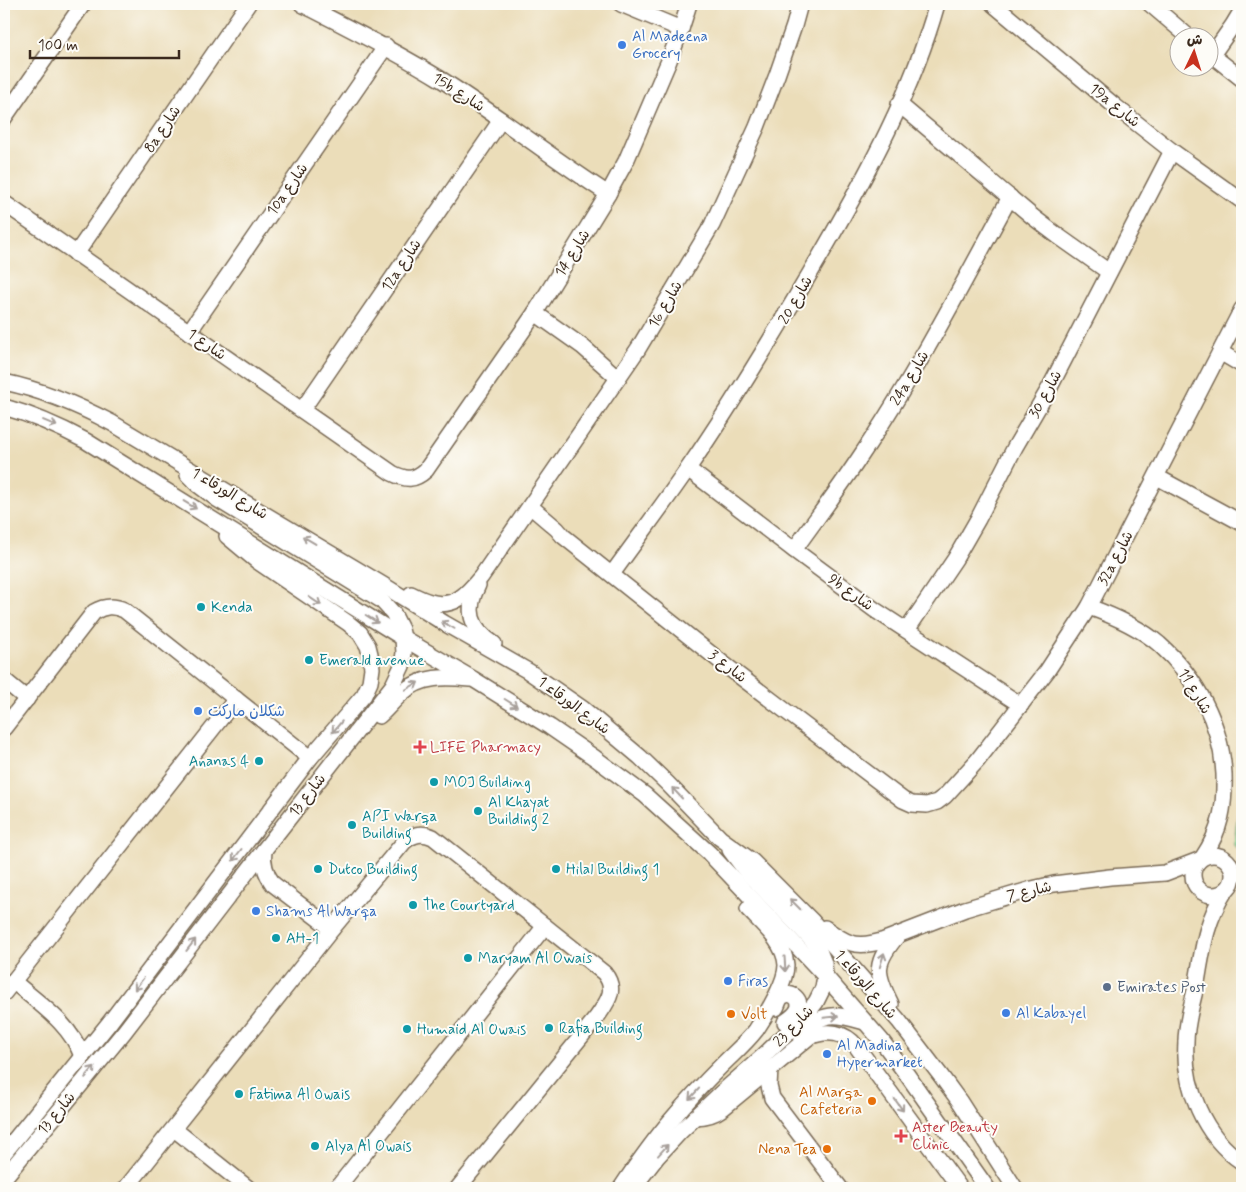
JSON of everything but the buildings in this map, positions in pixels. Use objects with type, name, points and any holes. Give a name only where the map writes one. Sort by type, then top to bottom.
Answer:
[{"type":"street","points":[[4,118],[82,4]]},
{"type":"street","name":"8a شارع","points":[[76,254],[248,4]]},
{"type":"street","name":"15b شارع","points":[[302,4],[386,46],[442,80],[608,194]]},
{"type":"street","points":[[621,4],[681,29]]},
{"type":"street","name":"شارع 14","points":[[414,478],[426,470],[535,313],[608,194],[626,161],[668,63],[689,4]]},
{"type":"street","name":"شارع 16","points":[[528,671],[507,653],[482,636],[475,626],[471,615],[473,595],[481,578],[646,336],[712,225],[757,127],[777,75],[800,4]]},
{"type":"street","name":"شارع 20","points":[[612,574],[688,469],[747,378],[801,289],[869,168],[912,74],[937,4]]},
{"type":"street","name":"19a شارع","points":[[993,4],[1172,152],[1242,201]]},
{"type":"street","points":[[1150,4],[1178,28]]},
{"type":"street","points":[[1218,42],[1233,25],[1240,13]]},
{"type":"street","name":"10a شارع","points":[[189,332],[386,46]]},
{"type":"street","points":[[1218,58],[1242,79]]},
{"type":"street","points":[[899,104],[1058,236],[1109,272]]},
{"type":"street","name":"12a شارع","points":[[302,410],[501,120]]},
{"type":"street","name":"شارع 30","points":[[907,630],[955,559],[978,520],[1172,152]]},
{"type":"street","name":"24a شارع","points":[[794,550],[860,457],[906,384],[1010,197]]},
{"type":"street","name":"شارع 1","points":[[4,203],[392,473],[406,479],[414,478]]},
{"type":"street","name":"32a شارع","points":[[955,784],[977,761],[1047,671],[1089,607],[1242,310]]},
{"type":"street","points":[[535,313],[621,374]]},
{"type":"street","points":[[1220,352],[1242,365]]},
{"type":"street","name":"شارع الورقاء 1","points":[[4,382],[52,396],[112,423],[444,623],[528,671],[583,709],[640,757],[712,830],[752,861],[811,920],[899,1021],[941,1076],[960,1102],[1015,1188]]},
{"type":"street","name":"شارع الورقاء 1","points":[[4,407],[34,416],[70,432],[569,739],[651,800],[709,853],[825,976],[881,1040],[987,1188]]},
{"type":"street","name":"شارع 13","points":[[4,1178],[124,1032],[361,727],[397,679],[403,660],[401,629],[393,613],[382,600],[217,499],[197,484],[172,458]]},
{"type":"street","name":"9b شارع","points":[[688,469],[869,605],[1021,705]]},
{"type":"street","points":[[1157,477],[1242,523]]},
{"type":"street","name":"شارع 3","points":[[527,510],[557,529],[563,536],[725,664],[903,800],[912,804],[927,805],[937,802],[955,784]]},
{"type":"street","name":"شارع 13","points":[[4,1153],[100,1034],[310,758],[367,689],[372,668],[368,646],[360,633],[354,627],[256,561],[209,517]]},
{"type":"street","name":"شارع 16","points":[[383,585],[430,602],[446,603],[464,596],[481,578]]},
{"type":"street","points":[[4,728],[94,612],[101,608],[117,607],[124,610],[310,758]]},
{"type":"street","name":"شارع 11","points":[[1089,607],[1138,628],[1158,643],[1176,660],[1192,680],[1214,724],[1220,742],[1223,761],[1224,789],[1220,824],[1213,841],[1201,859]]},
{"type":"street","points":[[361,727],[377,718],[401,694],[416,684],[440,677],[473,679]]},
{"type":"street","points":[[4,680],[27,699]]},
{"type":"street","points":[[100,1034],[85,1033],[63,1025],[8,987],[236,699]]},
{"type":"street","name":"شارع 11","points":[[1220,824],[1228,862]]},
{"type":"street","points":[[126,1188],[332,929],[404,842],[414,835],[420,834],[433,837],[545,926],[604,973],[611,986],[610,997],[597,1017],[458,1188]]},
{"type":"street","points":[[728,844],[745,870],[818,948],[824,963],[825,976]]},
{"type":"street","points":[[264,850],[264,868],[273,884]]},
{"type":"street","name":"شارع 23","points":[[621,1188],[632,1170],[671,1119],[743,1045],[763,1019],[781,986],[785,972],[785,958],[780,945],[727,885],[709,853]]},
{"type":"street","points":[[1205,934],[1204,907],[1199,889],[1194,880],[1194,869],[1201,859],[1214,855],[1242,870]]},
{"type":"street","name":"شارع 7","points":[[811,920],[849,943],[875,943],[971,906],[1032,889],[1054,884],[1110,877],[1165,873],[1201,859]]},
{"type":"street","points":[[1228,862],[1233,871],[1232,881],[1211,916],[1205,934],[1192,1010],[1187,1028],[1185,1054],[1186,1066],[1196,1104],[1208,1126],[1224,1147],[1242,1162]]},
{"type":"street","name":"شارع 7","points":[[1165,873],[1183,879],[1199,889]]},
{"type":"street","points":[[239,883],[262,880],[273,884],[332,929]]},
{"type":"street","points":[[1199,889],[1210,894],[1220,893],[1242,883]]},
{"type":"street","points":[[337,1188],[545,926]]},
{"type":"street","points":[[898,935],[883,955],[879,975],[883,988],[899,1021]]},
{"type":"street","name":"شارع 23","points":[[633,1188],[657,1157],[695,1117],[773,1047],[811,1009],[823,988],[825,976]]},
{"type":"street","points":[[720,1094],[755,1052],[799,1009],[799,1002],[796,997],[787,994],[782,997],[767,1024],[743,1045]]},
{"type":"street","points":[[773,1047],[792,1037],[813,1021],[825,1017],[844,1016],[865,1022]]},
{"type":"street","points":[[63,1025],[75,1039],[82,1056]]},
{"type":"street","points":[[695,1117],[707,1116],[718,1112],[809,1037],[832,1032],[854,1042],[960,1188]]},
{"type":"street","points":[[880,1078],[881,1040]]},
{"type":"street","points":[[770,1069],[769,1086],[772,1098],[840,1188]]},
{"type":"street","points":[[742,1093],[756,1093],[772,1098]]},
{"type":"street","points":[[174,1129],[248,1188]]},
{"type":"green space","points":[[1239,801],[1242,801],[1242,854],[1234,844]]},
{"type":"place","name":"Al Madeena Grocery","points":[[622,45]]},
{"type":"place","name":"Kenda","points":[[201,607]]},
{"type":"place","name":"Emerald avenue","points":[[309,660]]},
{"type":"place","name":"شكلان ماركت","points":[[198,711]]},
{"type":"place","name":"LIFE Pharmacy","points":[[420,747]]},
{"type":"place","name":"Ananas 4","points":[[259,761]]},
{"type":"place","name":"MOJ Building","points":[[434,782]]},
{"type":"place","name":"Al Khayat Building 2","points":[[478,811]]},
{"type":"place","name":"API Warqa Building","points":[[352,825]]},
{"type":"place","name":"Dutco Building","points":[[318,869]]},
{"type":"place","name":"Hilal Building 1","points":[[556,869]]},
{"type":"place","name":"The Courtyard","points":[[413,905]]},
{"type":"place","name":"Shams Al Warqa","points":[[256,911]]},
{"type":"place","name":"AH-1","points":[[276,938]]},
{"type":"place","name":"Maryam Al Owais","points":[[468,958]]},
{"type":"place","name":"Firas","points":[[728,981]]},
{"type":"place","name":"Emirates Post","points":[[1107,987]]},
{"type":"place","name":"Al Kabayel","points":[[1006,1013]]},
{"type":"place","name":"Volt","points":[[731,1014]]},
{"type":"place","name":"Rafia Building","points":[[549,1028]]},
{"type":"place","name":"Humaid Al Owais","points":[[407,1029]]},
{"type":"place","name":"Al Madina Hypermarket","points":[[827,1054]]},
{"type":"place","name":"Fatima Al Owais","points":[[239,1094]]},
{"type":"place","name":"Al Marqa Cafeteria","points":[[872,1101]]},
{"type":"place","name":"Aster Beauty Clinic","points":[[901,1136]]},
{"type":"place","name":"Alya Al Owais","points":[[315,1146]]},
{"type":"place","name":"Nena Tea","points":[[827,1149]]}]
